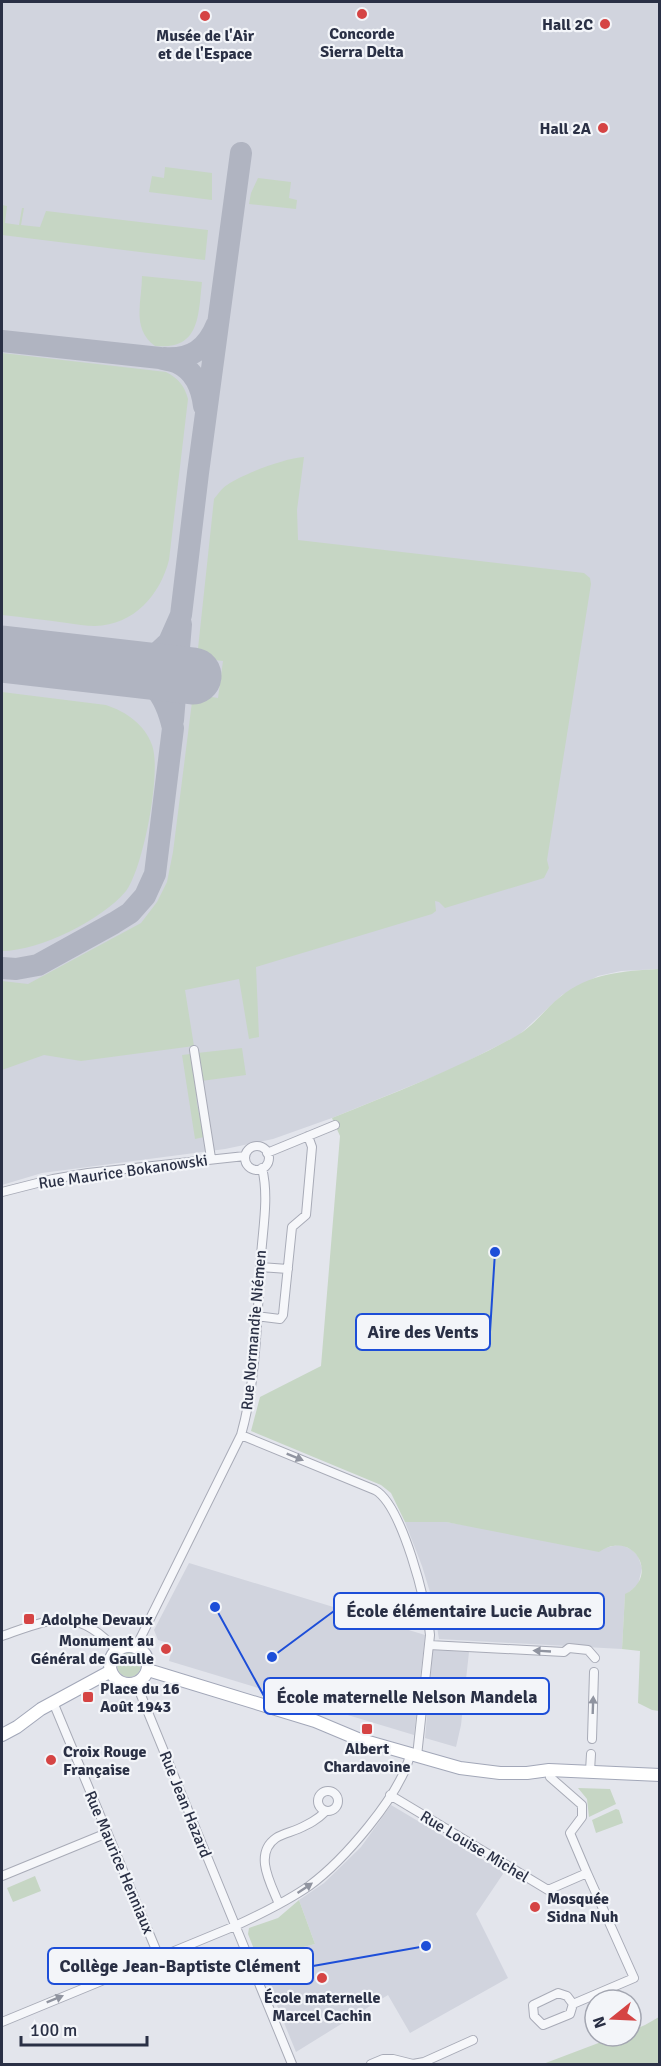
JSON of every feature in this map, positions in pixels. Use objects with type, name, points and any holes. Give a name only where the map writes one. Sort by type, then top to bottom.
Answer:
[{"type":"main road","points":[[127,1646],[136,1647],[145,1655],[148,1670],[144,1677],[136,1683],[124,1683],[118,1680],[111,1671],[110,1663],[117,1651],[127,1646]]},
{"type":"main road","points":[[148,1670],[315,1721],[358,1739],[477,1772],[660,1782]]},
{"type":"main road","points":[[2,1735],[17,1727],[41,1708],[111,1671]]},
{"type":"main road","points":[[527,1773],[549,1770],[660,1775]]},
{"type":"street","points":[[194,1050],[211,1158]]},
{"type":"street","points":[[267,1154],[335,1125]]},
{"type":"street","points":[[256,1316],[280,1318],[283,1315],[292,1227],[306,1215],[312,1147],[308,1136]]},
{"type":"street","points":[[256,1146],[264,1149],[267,1154],[268,1160],[262,1168],[255,1170],[248,1166],[245,1156],[249,1149],[256,1146]]},
{"type":"street","name":"Rue Maurice Bokanowski","points":[[2,1192],[88,1173],[245,1156]]},
{"type":"street","name":"Rue Normandie Niémen","points":[[136,1647],[241,1435],[250,1390],[260,1267],[266,1184],[262,1168]]},
{"type":"street","points":[[260,1267],[288,1269]]},
{"type":"street","points":[[2,2022],[235,1926],[309,1886],[332,1866],[364,1831],[390,1795],[413,1756],[429,1645],[429,1623],[414,1563],[386,1500],[380,1493],[241,1435]]},
{"type":"street","points":[[2,1636],[46,1621],[69,1620],[97,1631],[117,1651]]},
{"type":"street","points":[[429,1645],[564,1652],[569,1648],[588,1650],[595,1658]]},
{"type":"street","points":[[592,1739],[594,1672]]},
{"type":"street","name":"Rue Jean Hazard","points":[[136,1683],[292,2064]]},
{"type":"street","name":"Rue Maurice Henniaux","points":[[53,1702],[159,1957]]},
{"type":"street","points":[[590,1771],[591,1754]]},
{"type":"street","points":[[550,1777],[582,1805],[582,1817],[570,1833],[634,1978],[573,2004]]},
{"type":"street","name":"Rue Louise Michel","points":[[390,1795],[548,1890],[587,1873]]},
{"type":"street","points":[[279,1904],[264,1864],[267,1847],[276,1838],[317,1820],[326,1811]]},
{"type":"street","points":[[2,1876],[107,1833]]},
{"type":"street","points":[[558,1993],[567,1995],[573,2004],[570,2014],[543,2025],[534,2016],[533,2005],[558,1993]]},
{"type":"street","points":[[371,2064],[393,2059],[413,2064],[424,2062],[473,2040]]},
{"type":"shaded area","points":[[2,2],[659,2],[659,969],[621,971],[598,976],[562,995],[519,1035],[452,1069],[332,1118],[273,1139],[225,1149],[42,1173],[2,1185]]},
{"type":"shaded area","points":[[405,1522],[446,1522],[605,1548],[624,1546],[632,1550],[638,1556],[642,1568],[638,1585],[625,1595],[622,1649],[439,1639],[433,1602]]},
{"type":"shaded area","points":[[189,1563],[425,1635],[414,1735],[169,1661],[170,1647],[158,1640],[154,1630]]},
{"type":"shaded area","points":[[433,1650],[469,1652],[461,1725],[456,1747],[425,1738]]},
{"type":"shaded area","points":[[391,1805],[502,1871],[503,1874],[476,1914],[508,1978],[410,2033],[388,1995],[296,2052],[259,1962],[281,1953],[315,1944],[299,1900],[324,1883],[361,1847]]},
{"type":"green space","points":[[165,167],[212,173],[212,200],[149,192],[152,176],[164,178]]},
{"type":"green space","points":[[258,178],[291,182],[289,198],[297,200],[296,209],[249,204]]},
{"type":"green space","points":[[2,205],[7,206],[5,223],[19,225],[22,208],[24,208],[21,225],[40,227],[46,211],[208,230],[205,260],[2,235]]},
{"type":"green space","points":[[142,276],[202,282],[194,329],[181,343],[155,346],[143,331],[139,314]]},
{"type":"green space","points":[[2,353],[166,372],[178,380],[185,390],[188,399],[169,560],[165,573],[152,596],[133,614],[122,620],[92,626],[2,615]]},
{"type":"green space","points":[[304,457],[297,510],[298,540],[584,573],[590,578],[591,584],[547,860],[549,868],[544,878],[445,908],[435,901],[436,911],[432,914],[256,967],[259,1037],[249,1039],[239,979],[185,990],[194,1046],[81,1061],[44,1055],[2,1070],[2,981],[28,984],[141,923],[157,902],[167,882],[173,852],[193,694],[218,698],[223,661],[197,658],[214,499],[225,486],[243,476],[276,463]]},
{"type":"green space","points":[[2,692],[106,705],[121,711],[140,725],[149,738],[152,745],[155,776],[149,820],[139,863],[126,891],[102,913],[69,932],[34,946],[2,951]]},
{"type":"green space","points":[[659,969],[659,1711],[638,1703],[640,1651],[622,1649],[625,1594],[636,1586],[641,1576],[642,1566],[632,1550],[622,1546],[611,1546],[599,1552],[446,1522],[405,1522],[391,1493],[381,1485],[251,1431],[260,1397],[321,1366],[340,1136],[332,1118],[402,1090],[494,1048],[528,1028],[560,997],[583,983],[620,972]]},
{"type":"green space","points":[[242,1048],[246,1075],[201,1081],[197,1053]]},
{"type":"green space","points":[[190,1054],[193,1059],[197,1104],[204,1137],[195,1139],[182,1055]]},
{"type":"green space","points":[[129,1653],[137,1657],[141,1665],[137,1673],[129,1677],[121,1673],[117,1665],[121,1657]]},
{"type":"green space","points":[[578,1788],[610,1789],[616,1804],[589,1817],[587,1799]]},
{"type":"green space","points":[[616,1809],[619,1810],[623,1823],[596,1833],[592,1820]]},
{"type":"green space","points":[[35,1876],[41,1891],[13,1902],[7,1888]]},
{"type":"green space","points":[[299,1900],[315,1944],[281,1953],[259,1962],[248,1934],[249,1928],[278,1918]]},
{"type":"green space","points":[[659,2017],[659,2064],[543,2064],[585,2048],[643,2048],[643,2026]]},
{"type":"taxiway","points":[[107,666],[137,664],[154,656],[169,642],[181,615],[241,153]]},
{"type":"taxiway","points":[[164,358],[182,357],[197,351],[208,340],[217,324]]},
{"type":"taxiway","points":[[2,341],[174,361],[184,366],[193,376],[199,387],[204,406]]},
{"type":"taxiway","points":[[173,720],[181,624]]},
{"type":"taxiway","points":[[2,968],[16,969],[38,965],[114,923],[130,913],[145,896],[155,874],[173,728],[165,704],[154,688],[138,677],[115,668]]},
{"type":"runway","points":[[2,654],[193,676]]},
{"type":"place","name":"Concorde Sierra Delta","points":[[362,14]]},
{"type":"place","name":"Musée de l'Air et de l'Espace","points":[[205,16]]},
{"type":"place","name":"Hall 2C","points":[[605,24]]},
{"type":"place","name":"Hall 2A","points":[[603,128]]},
{"type":"place","name":"Aire des Vents","points":[[495,1252]]},
{"type":"place","name":"École maternelle Nelson Mandela","points":[[215,1607]]},
{"type":"place","name":"Adolphe Devaux","points":[[29,1619]]},
{"type":"place","name":"Monument au Général de Gaulle","points":[[166,1649]]},
{"type":"place","name":"École élémentaire Lucie Aubrac","points":[[272,1657]]},
{"type":"place","name":"Place du 16 Août 1943","points":[[88,1697]]},
{"type":"place","name":"Albert Chardavoine","points":[[367,1729]]},
{"type":"place","name":"Croix Rouge Française","points":[[51,1760]]},
{"type":"place","name":"Mosquée Sidna Nuh","points":[[535,1907]]},
{"type":"place","name":"Collège Jean-Baptiste Clément","points":[[426,1946]]},
{"type":"place","name":"École maternelle Marcel Cachin","points":[[322,1978]]}]
